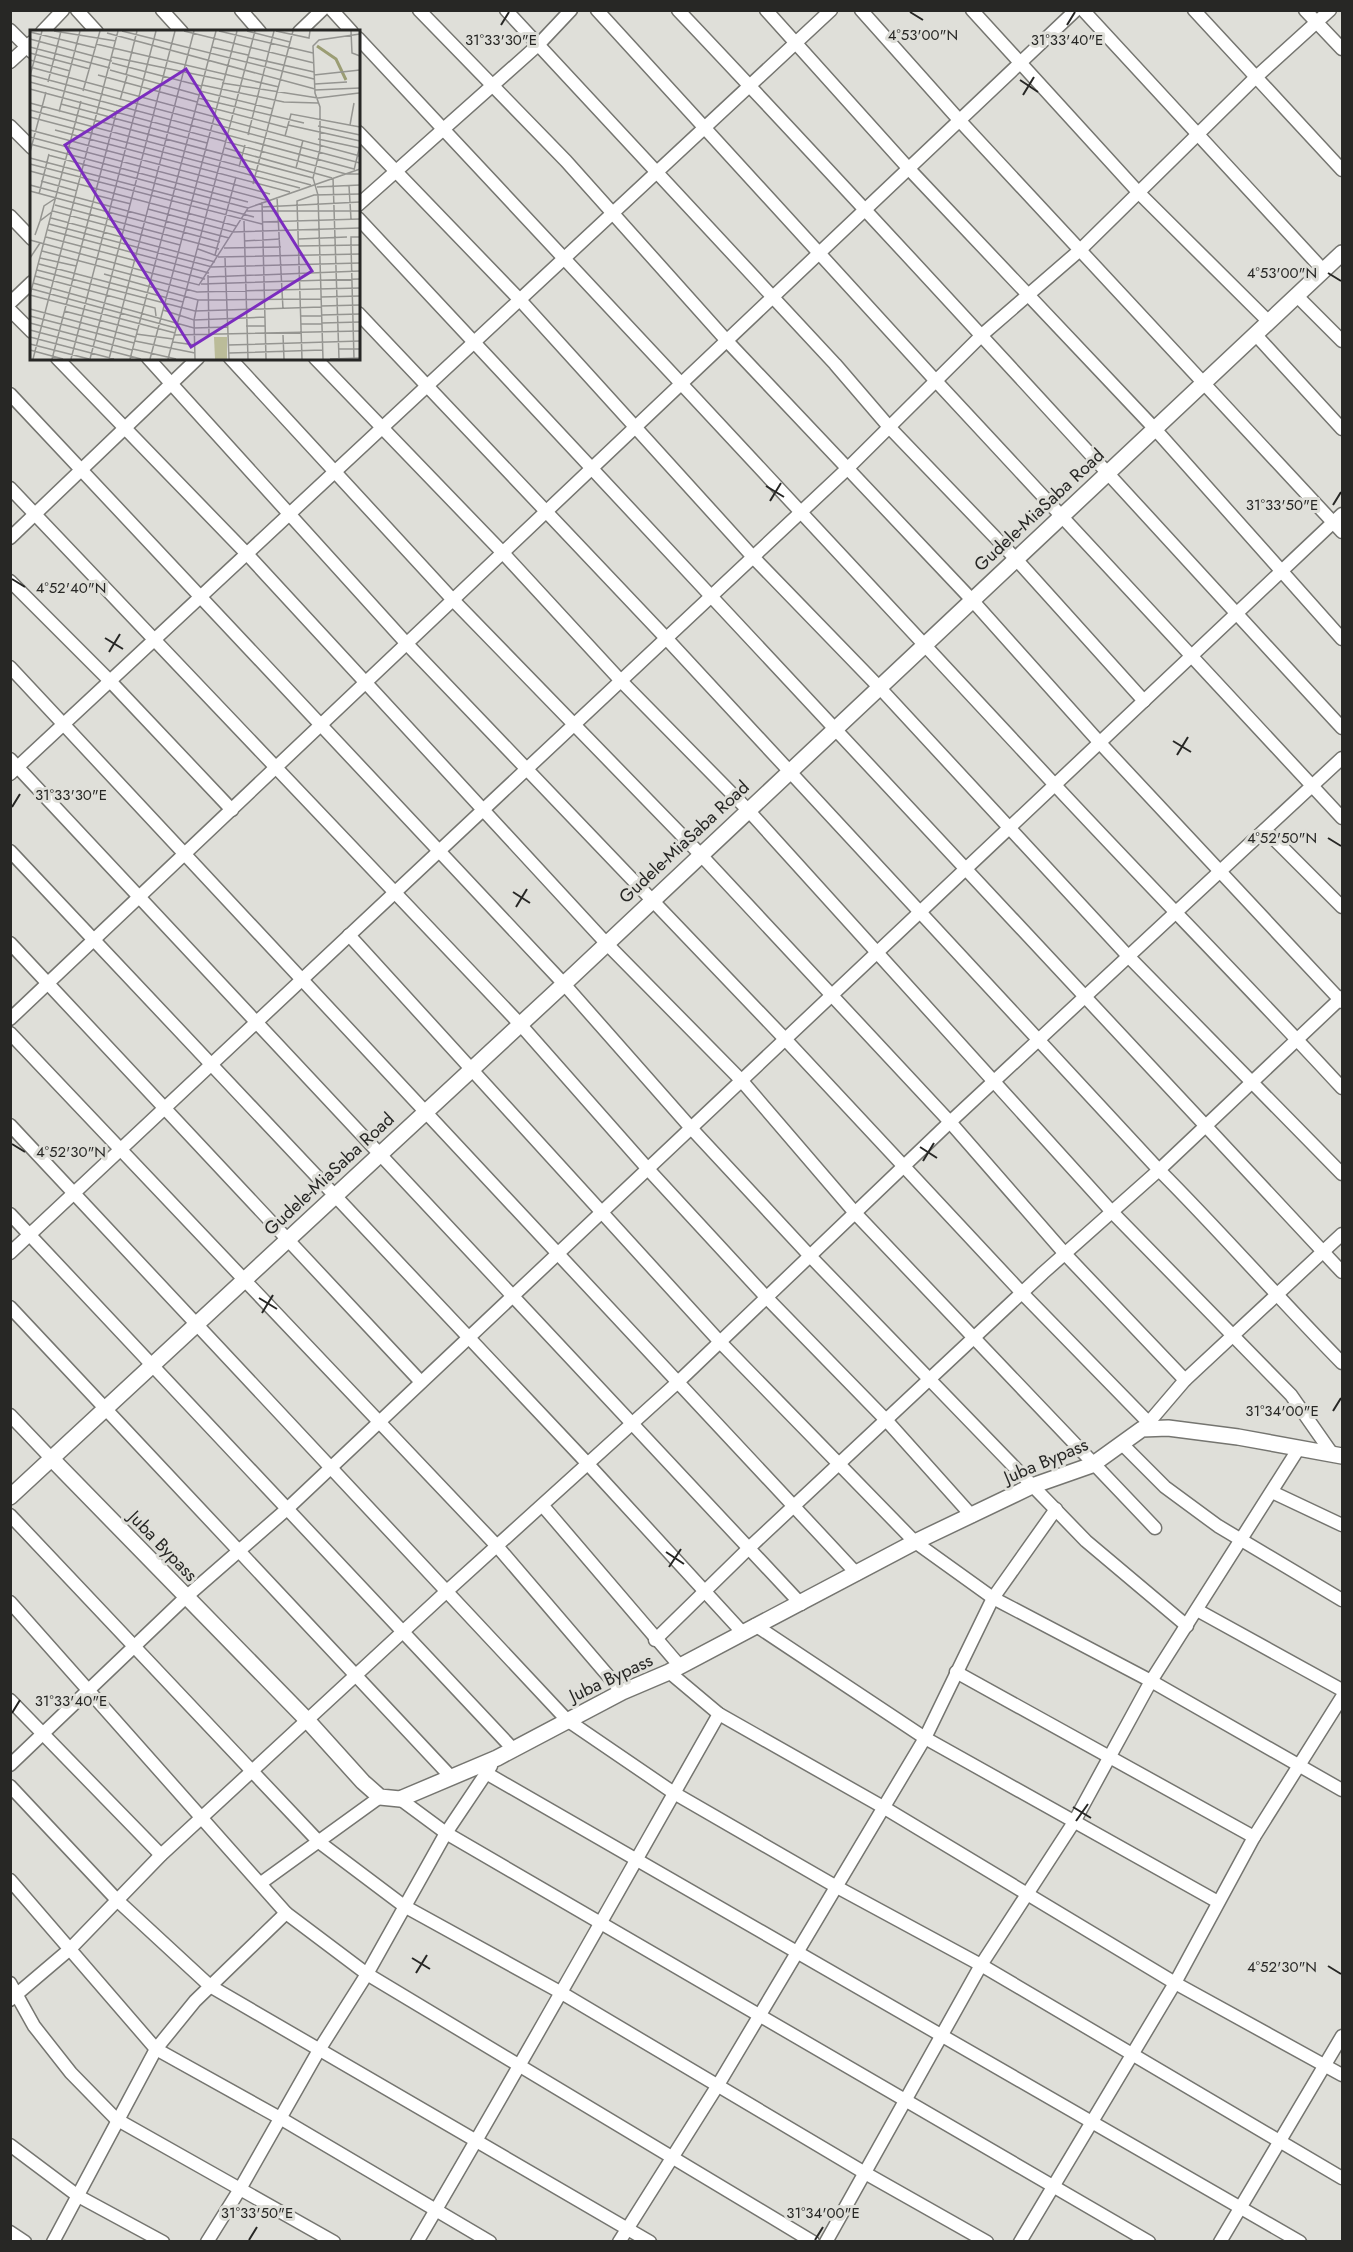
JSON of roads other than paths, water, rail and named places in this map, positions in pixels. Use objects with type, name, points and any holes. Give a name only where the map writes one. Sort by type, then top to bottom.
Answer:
[{"type":"main road","name":"Gudele-MiaSaba Road","points":[[51,1458],[153,1366],[519,1023],[564,984],[1342,253]]},
{"type":"main road","name":"Juba Bypass","points":[[51,1458],[380,1797],[400,1799],[496,1758],[622,1692],[674,1669],[748,1629],[801,1604],[915,1542],[1032,1486],[1092,1465],[1123,1445],[1145,1426]]},
{"type":"main road","points":[[1145,1426],[1299,1448],[1338,1456]]},
{"type":"main road","points":[[10,1497],[51,1458]]},
{"type":"street","points":[[44,30],[63,10]]},
{"type":"street","points":[[77,10],[95,30]]},
{"type":"street","points":[[162,10],[180,30]]},
{"type":"street","points":[[241,10],[258,30]]},
{"type":"street","points":[[301,30],[322,10]]},
{"type":"street","points":[[332,10],[350,30]]},
{"type":"street","points":[[419,10],[491,87],[566,161],[727,341],[972,600],[1100,743],[1342,1000],[1297,1039],[1159,1170],[750,1547],[655,1640]]},
{"type":"street","points":[[506,10],[835,364],[891,428],[1016,559],[1144,701]]},
{"type":"street","points":[[360,204],[442,128],[538,45],[571,10]]},
{"type":"street","points":[[597,10],[935,380],[1342,818]]},
{"type":"street","points":[[678,10],[983,334],[1107,475],[1342,728]]},
{"type":"street","points":[[766,10],[909,169],[1029,293],[1155,429],[1342,639]]},
{"type":"street","points":[[801,1604],[139,897],[13,767],[64,724],[155,640],[831,10]]},
{"type":"street","points":[[10,1766],[134,1645],[236,1550],[286,1509],[331,1467],[466,1337],[786,1039],[964,868],[1281,573],[1340,523],[1080,250],[861,10]]},
{"type":"street","points":[[972,10],[1139,193],[1269,322]]},
{"type":"street","points":[[10,1019],[1076,10]]},
{"type":"street","points":[[1083,10],[1196,136],[1324,271]]},
{"type":"street","points":[[1194,10],[1342,170]]},
{"type":"street","points":[[1305,10],[1342,49]]},
{"type":"street","points":[[10,1253],[891,428],[935,380],[983,334],[1080,250],[1256,78],[1330,10]]},
{"type":"street","points":[[10,30],[30,47],[10,62]]},
{"type":"street","points":[[360,40],[566,257],[681,384],[926,643],[1055,785],[1342,1088]]},
{"type":"street","points":[[10,126],[30,146]]},
{"type":"street","points":[[360,134],[520,300],[753,557],[879,687],[1128,956],[1342,1174]]},
{"type":"street","points":[[10,216],[30,237]]},
{"type":"street","points":[[360,220],[1342,1272]]},
{"type":"street","points":[[10,303],[30,284]]},
{"type":"street","points":[[1297,296],[1342,341]]},
{"type":"street","points":[[10,310],[30,330]]},
{"type":"street","points":[[360,315],[666,638],[1159,1170],[1342,1363]]},
{"type":"street","points":[[1255,334],[1342,429]]},
{"type":"street","points":[[59,360],[247,554],[606,943],[741,1080],[856,1214],[1092,1465],[1155,1528]]},
{"type":"street","points":[[150,360],[288,516],[407,644],[786,1039],[1145,1426],[1185,1380],[1342,1234]]},
{"type":"street","points":[[10,538],[196,360]]},
{"type":"street","points":[[232,360],[453,600],[573,726],[700,854],[950,1122],[1066,1255],[1185,1380]]},
{"type":"street","points":[[317,360],[503,553],[621,681],[748,810],[1112,1212],[1291,1395],[1338,1456]]},
{"type":"street","points":[[10,394],[564,984],[691,1128],[810,1256],[1086,1541],[1187,1626]]},
{"type":"street","points":[[10,488],[519,1023],[647,1168],[766,1297],[887,1421],[972,1516]]},
{"type":"street","points":[[10,581],[110,681],[232,810]]},
{"type":"street","points":[[10,667],[857,1574]]},
{"type":"street","points":[[14,1997],[70,1949],[161,1856],[252,1771],[678,1382],[856,1214],[904,1165],[1220,871],[1314,788],[1342,758]]},
{"type":"street","points":[[1265,830],[1342,907]]},
{"type":"street","points":[[10,851],[587,1463],[705,1592],[748,1629],[925,1738],[1218,1902]]},
{"type":"street","points":[[350,935],[720,1342],[915,1542],[993,1598],[1151,1681],[1342,1790]]},
{"type":"street","points":[[10,943],[421,1382]]},
{"type":"street","points":[[10,1033],[497,1546],[622,1692]]},
{"type":"street","points":[[10,1125],[567,1720],[674,1793],[835,1886],[981,1965],[1342,2178]]},
{"type":"street","points":[[10,1214],[513,1749]]},
{"type":"street","points":[[10,1307],[452,1778]]},
{"type":"street","points":[[10,1415],[51,1458]]},
{"type":"street","points":[[1123,1445],[1165,1487],[1242,1541],[1342,1600]]},
{"type":"street","points":[[826,2241],[981,1965],[1074,1822],[1151,1681],[1299,1448]]},
{"type":"street","points":[[1272,1492],[1342,1525]]},
{"type":"street","points":[[543,1506],[655,1640],[674,1669],[719,1714],[1028,1892],[1175,1983],[1342,2075]]},
{"type":"street","points":[[619,2241],[718,2085],[925,1738],[993,1598],[1056,1509]]},
{"type":"street","points":[[10,1515],[319,1842],[404,1906],[560,1992],[865,2173],[987,2241]]},
{"type":"street","points":[[10,1602],[286,1913],[367,1974],[813,2241]]},
{"type":"street","points":[[1197,1610],[1342,1690]]},
{"type":"street","points":[[956,1672],[1254,1836]]},
{"type":"street","points":[[1020,2241],[1175,1983],[1254,1836],[1342,1697]]},
{"type":"street","points":[[10,1700],[161,1856]]},
{"type":"street","points":[[417,2241],[520,2066],[599,1922],[719,1714]]},
{"type":"street","points":[[207,2241],[240,2189],[319,2050],[367,1974],[446,1833],[496,1758]]},
{"type":"street","points":[[486,1773],[1300,2241]]},
{"type":"street","points":[[10,1785],[118,1901],[210,1986],[650,2241]]},
{"type":"street","points":[[261,1883],[380,1797]]},
{"type":"street","points":[[400,1799],[446,1833],[1149,2241]]},
{"type":"street","points":[[10,1880],[156,2049],[280,2118],[490,2241]]},
{"type":"street","points":[[53,2241],[156,2049],[195,2001],[286,1913]]},
{"type":"street","points":[[10,1983],[14,1997],[65,2066],[117,2120],[334,2241]]},
{"type":"street","points":[[1220,2241],[1342,2036]]},
{"type":"street","points":[[10,2145],[78,2196],[163,2241]]},
{"type":"street","points":[[10,2232],[25,2241]]}]
